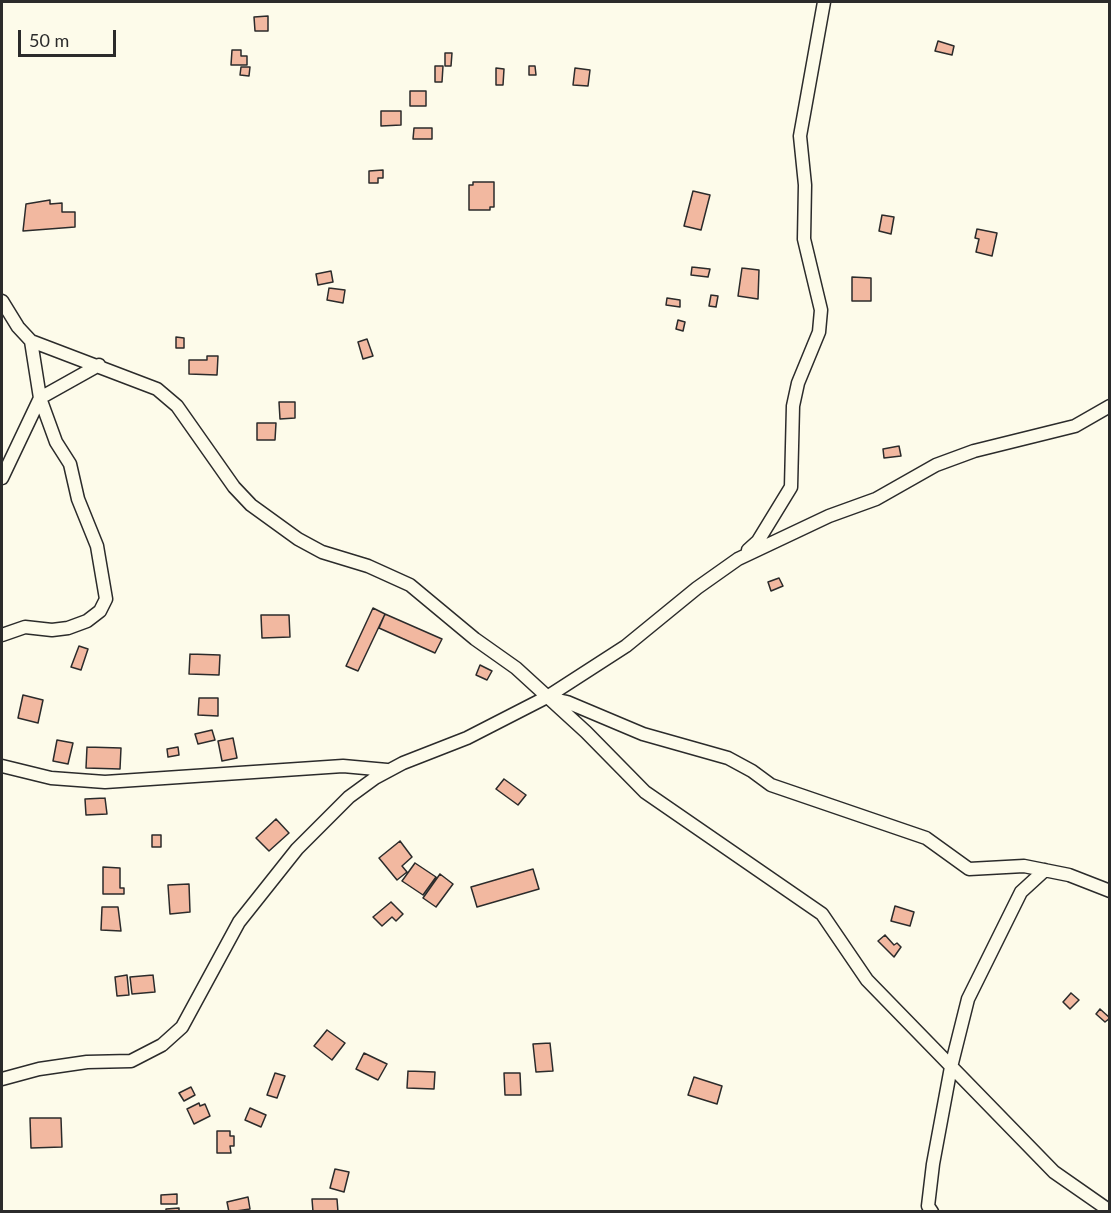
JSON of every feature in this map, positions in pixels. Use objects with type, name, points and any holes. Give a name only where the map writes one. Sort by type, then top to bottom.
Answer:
[{"type":"street","points":[[2,1079],[49,1067],[87,1062],[130,1061],[162,1045],[182,1027],[239,922],[297,849],[349,797],[388,771],[467,738],[547,698],[626,646],[758,541],[791,487],[793,406],[798,383],[819,332],[821,310],[804,239],[805,185],[800,136],[824,2]]},
{"type":"street","points":[[2,301],[18,327],[31,341],[157,389],[177,406],[234,487],[260,511],[298,539],[322,552],[368,566],[410,585],[466,632],[516,669],[645,792],[822,914],[867,980],[1054,1172],[1110,1212]]},
{"type":"street","points":[[2,635],[25,627],[52,630],[68,628],[87,621],[100,611],[106,599],[97,546],[78,499],[70,464],[56,442],[40,398],[31,341]]},
{"type":"street","points":[[2,478],[40,398],[99,365]]},
{"type":"street","points":[[738,559],[829,516],[876,499],[936,465],[975,451],[1075,426],[1110,406]]},
{"type":"street","points":[[547,698],[567,702],[643,734],[728,758],[771,785],[926,838],[969,869],[1024,866],[1069,875],[1110,891]]},
{"type":"street","points":[[2,766],[51,778],[105,782],[332,767],[388,771]]},
{"type":"street","points":[[932,1212],[928,1206],[933,1164],[951,1066],[968,999],[981,971],[995,949],[1021,892],[1046,870]]},
{"type":"building","points":[[268,16],[268,31],[255,31],[254,17]]},
{"type":"building","points":[[938,41],[954,46],[952,55],[935,51]]},
{"type":"building","points":[[232,50],[241,50],[241,56],[247,56],[247,65],[231,65]]},
{"type":"building","points":[[445,53],[452,53],[451,66],[445,66]]},
{"type":"building","points":[[435,66],[443,66],[442,82],[435,82]]},
{"type":"building","points":[[529,66],[535,66],[536,75],[529,75]]},
{"type":"building","points":[[241,67],[250,67],[249,76],[240,75]]},
{"type":"building","points":[[496,68],[504,69],[503,85],[496,85]]},
{"type":"building","points":[[575,68],[590,70],[588,86],[573,85]]},
{"type":"building","points":[[410,91],[426,91],[426,106],[410,106]]},
{"type":"building","points":[[381,111],[401,111],[401,125],[381,126]]},
{"type":"building","points":[[414,128],[432,128],[432,139],[413,139]]},
{"type":"building","points":[[383,170],[383,178],[378,178],[378,183],[369,183],[369,171]]},
{"type":"building","points":[[473,182],[494,182],[494,207],[490,207],[490,210],[469,210],[469,185],[473,185]]},
{"type":"building","points":[[693,191],[710,195],[701,230],[684,226]]},
{"type":"building","points":[[50,200],[50,204],[62,203],[62,212],[75,212],[75,227],[23,231],[26,204]]},
{"type":"building","points":[[882,215],[894,217],[891,234],[879,231]]},
{"type":"building","points":[[977,229],[997,233],[992,256],[976,252],[979,239],[975,238]]},
{"type":"building","points":[[692,267],[710,269],[708,277],[691,275]]},
{"type":"building","points":[[742,268],[759,270],[758,299],[738,296]]},
{"type":"building","points":[[331,271],[333,282],[318,285],[316,274]]},
{"type":"building","points":[[852,277],[871,278],[871,301],[852,301]]},
{"type":"building","points":[[329,288],[345,290],[343,303],[327,300]]},
{"type":"building","points":[[711,295],[718,296],[716,307],[709,306]]},
{"type":"building","points":[[667,298],[680,300],[680,307],[666,305]]},
{"type":"building","points":[[678,320],[685,322],[683,331],[676,329]]},
{"type":"building","points":[[176,337],[184,338],[184,348],[176,348]]},
{"type":"building","points":[[367,339],[373,356],[363,359],[358,342]]},
{"type":"building","points":[[207,356],[218,356],[217,375],[189,374],[189,360],[207,360]]},
{"type":"building","points":[[279,402],[295,402],[295,418],[280,419]]},
{"type":"building","points":[[257,423],[276,423],[275,440],[257,440]]},
{"type":"building","points":[[899,446],[901,456],[884,458],[883,449]]},
{"type":"building","points":[[779,578],[783,586],[771,591],[768,582]]},
{"type":"building","points":[[373,608],[385,614],[358,671],[346,666]]},
{"type":"building","points":[[385,614],[442,639],[435,653],[379,628]]},
{"type":"building","points":[[261,615],[289,615],[290,637],[262,638]]},
{"type":"building","points":[[79,646],[88,649],[81,670],[71,667]]},
{"type":"building","points":[[190,654],[220,655],[219,675],[189,674]]},
{"type":"building","points":[[480,665],[492,671],[487,680],[476,675]]},
{"type":"building","points":[[23,695],[43,700],[38,723],[18,718]]},
{"type":"building","points":[[199,698],[218,698],[218,716],[198,715]]},
{"type":"building","points":[[212,730],[215,740],[198,744],[195,734]]},
{"type":"building","points":[[233,738],[237,758],[222,761],[218,741]]},
{"type":"building","points":[[57,740],[73,743],[68,764],[53,761]]},
{"type":"building","points":[[87,747],[121,748],[120,769],[86,768]]},
{"type":"building","points":[[178,747],[179,755],[168,757],[167,749]]},
{"type":"building","points":[[504,779],[526,795],[518,805],[496,789]]},
{"type":"building","points":[[105,798],[107,814],[86,815],[85,799]]},
{"type":"building","points":[[276,819],[289,833],[269,851],[256,838]]},
{"type":"building","points":[[152,835],[161,835],[161,847],[152,847]]},
{"type":"building","points":[[400,841],[412,857],[402,866],[407,872],[397,880],[379,858]]},
{"type":"building","points":[[415,863],[436,877],[423,895],[402,881]]},
{"type":"building","points":[[103,867],[120,868],[120,888],[124,888],[124,894],[103,894]]},
{"type":"building","points":[[533,869],[539,889],[477,907],[471,887]]},
{"type":"building","points":[[440,874],[453,884],[436,907],[423,898]]},
{"type":"building","points":[[189,884],[190,912],[170,914],[168,885]]},
{"type":"building","points":[[391,902],[403,914],[396,921],[392,917],[382,926],[373,917]]},
{"type":"building","points":[[895,906],[914,912],[910,926],[891,921]]},
{"type":"building","points":[[102,907],[118,907],[121,931],[101,930]]},
{"type":"building","points":[[885,935],[894,945],[897,943],[901,947],[894,957],[878,941]]},
{"type":"building","points":[[127,975],[129,995],[117,996],[115,977]]},
{"type":"building","points":[[153,975],[155,992],[132,994],[130,977]]},
{"type":"building","points":[[1071,993],[1079,1000],[1070,1009],[1063,1002]]},
{"type":"building","points":[[1100,1009],[1110,1018],[1105,1022],[1096,1014]]},
{"type":"building","points":[[327,1030],[345,1043],[332,1060],[314,1046]]},
{"type":"building","points":[[550,1043],[553,1071],[536,1072],[533,1044]]},
{"type":"building","points":[[364,1053],[387,1064],[378,1080],[356,1069]]},
{"type":"building","points":[[408,1071],[435,1072],[434,1089],[407,1088]]},
{"type":"building","points":[[275,1073],[285,1076],[277,1098],[267,1095]]},
{"type":"building","points":[[504,1073],[520,1073],[521,1095],[505,1095]]},
{"type":"building","points":[[694,1077],[722,1086],[717,1104],[688,1095]]},
{"type":"building","points":[[191,1087],[195,1095],[184,1101],[179,1093]]},
{"type":"building","points":[[199,1103],[200,1106],[205,1104],[210,1116],[194,1124],[187,1109]]},
{"type":"building","points":[[250,1108],[266,1115],[261,1127],[245,1120]]},
{"type":"building","points":[[30,1118],[61,1118],[62,1147],[31,1148]]},
{"type":"building","points":[[217,1131],[230,1131],[230,1136],[234,1136],[234,1146],[230,1146],[231,1153],[217,1153]]},
{"type":"building","points":[[335,1169],[349,1172],[344,1192],[330,1188]]},
{"type":"building","points":[[177,1194],[177,1204],[161,1204],[161,1195]]},
{"type":"building","points":[[248,1197],[250,1209],[229,1212],[227,1202]]},
{"type":"building","points":[[312,1199],[337,1199],[338,1212],[313,1212]]},
{"type":"building","points":[[179,1208],[179,1212],[166,1212],[166,1209]]}]
